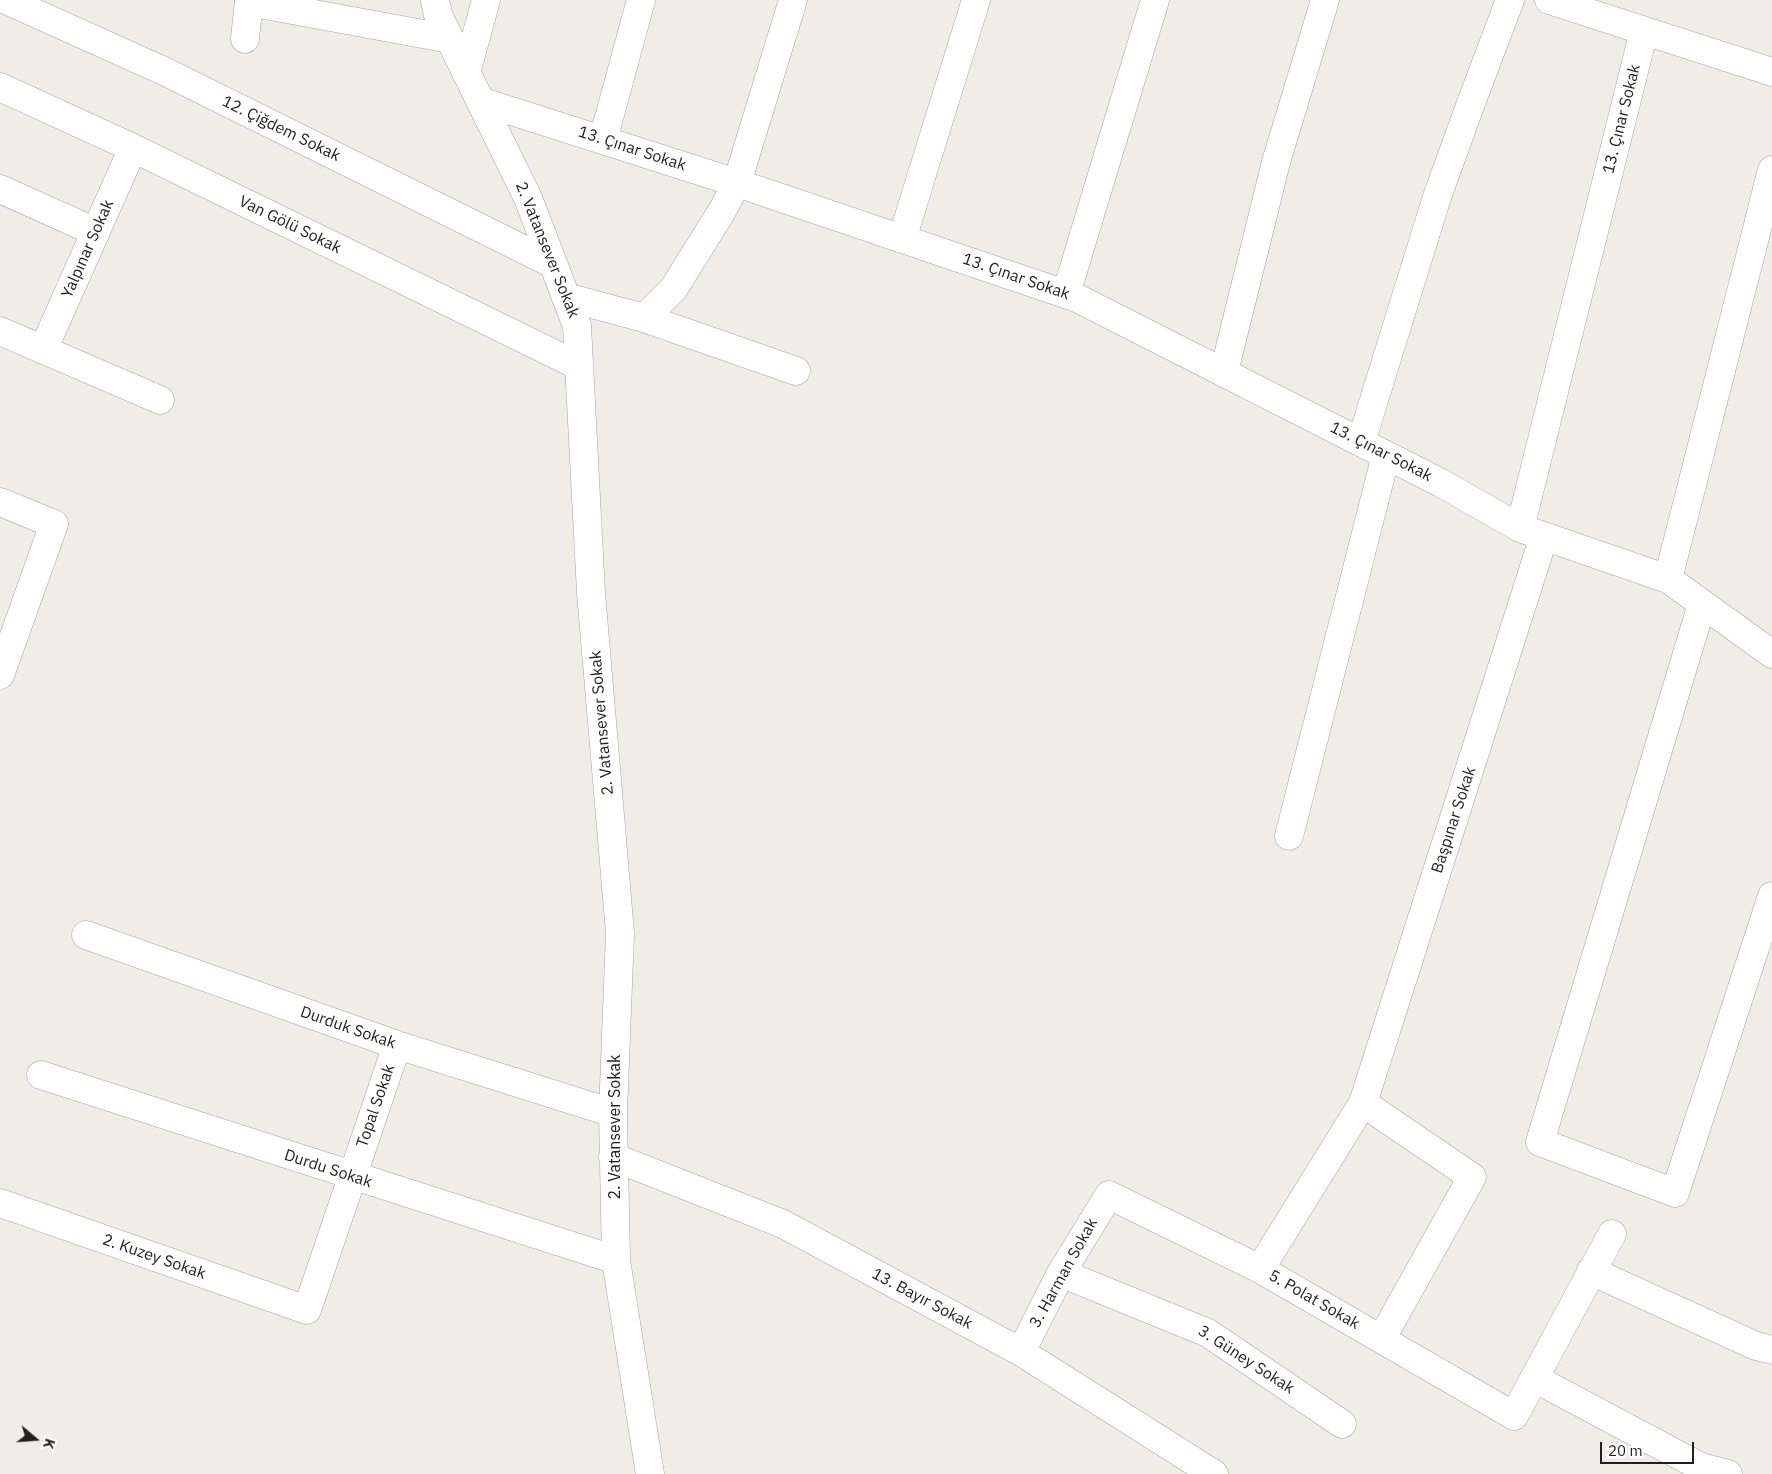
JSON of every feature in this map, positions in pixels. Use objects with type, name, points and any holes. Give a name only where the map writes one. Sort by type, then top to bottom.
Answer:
[{"type":"street","name":"12. Çiğdem Sokak","points":[[6,0],[166,72],[553,264]]},
{"type":"street","name":"2. Vatansever Sokak","points":[[435,0],[438,14],[528,198],[577,326],[591,593],[620,933],[613,1113],[616,1260],[650,1474]]},
{"type":"street","points":[[466,73],[486,0]]},
{"type":"street","points":[[603,140],[640,0]]},
{"type":"street","points":[[644,318],[674,288],[722,211],[737,183],[793,0]]},
{"type":"street","points":[[902,239],[976,0]]},
{"type":"street","points":[[1066,294],[1155,0]]},
{"type":"street","points":[[1224,372],[1276,162],[1325,0]]},
{"type":"street","points":[[1361,442],[1437,197],[1470,103],[1510,0]]},
{"type":"street","points":[[1549,0],[1772,72]]},
{"type":"street","points":[[245,39],[249,1],[450,39]]},
{"type":"street","name":"13. Çınar Sokak","points":[[1532,532],[1644,31]]},
{"type":"street","name":"Van Gölü Sokak","points":[[0,87],[133,148],[579,366]]},
{"type":"street","name":"13. Çınar Sokak","points":[[480,101],[737,183],[1077,298],[1441,483],[1532,532],[1668,579],[1772,654]]},
{"type":"street","name":"Yalpınar Sokak","points":[[43,350],[133,148]]},
{"type":"street","points":[[1668,579],[1772,170]]},
{"type":"street","points":[[0,188],[96,232]]},
{"type":"street","points":[[566,298],[644,318],[796,372]]},
{"type":"street","points":[[0,331],[160,400]]},
{"type":"street","points":[[1290,836],[1386,455]]},
{"type":"street","points":[[0,502],[54,524],[0,675]]},
{"type":"street","name":"Başpınar Sokak","points":[[1260,1269],[1363,1103],[1532,532]]},
{"type":"street","points":[[1702,604],[1540,1142],[1675,1193],[1772,896]]},
{"type":"street","name":"Durduk Sokak","points":[[86,935],[397,1045],[613,1113]]},
{"type":"street","name":"Topal Sokak","points":[[307,1310],[397,1045]]},
{"type":"street","name":"Durdu Sokak","points":[[41,1076],[616,1260]]},
{"type":"street","points":[[1363,1103],[1472,1177],[1382,1338]]},
{"type":"street","name":"13. Bayır Sokak","points":[[613,1157],[783,1224],[1021,1352],[1214,1474]]},
{"type":"street","name":"5. Polat Sokak","points":[[1109,1195],[1260,1269],[1514,1416],[1534,1378]]},
{"type":"street","name":"3. Harman Sokak","points":[[1021,1352],[1061,1273],[1109,1195]]},
{"type":"street","name":"2. Kuzey Sokak","points":[[0,1203],[307,1310]]},
{"type":"street","points":[[1612,1234],[1534,1378],[1701,1467],[1728,1474]]},
{"type":"street","points":[[1591,1271],[1756,1346],[1772,1350]]},
{"type":"street","name":"3. Güney Sokak","points":[[1061,1273],[1208,1333],[1342,1424]]}]
